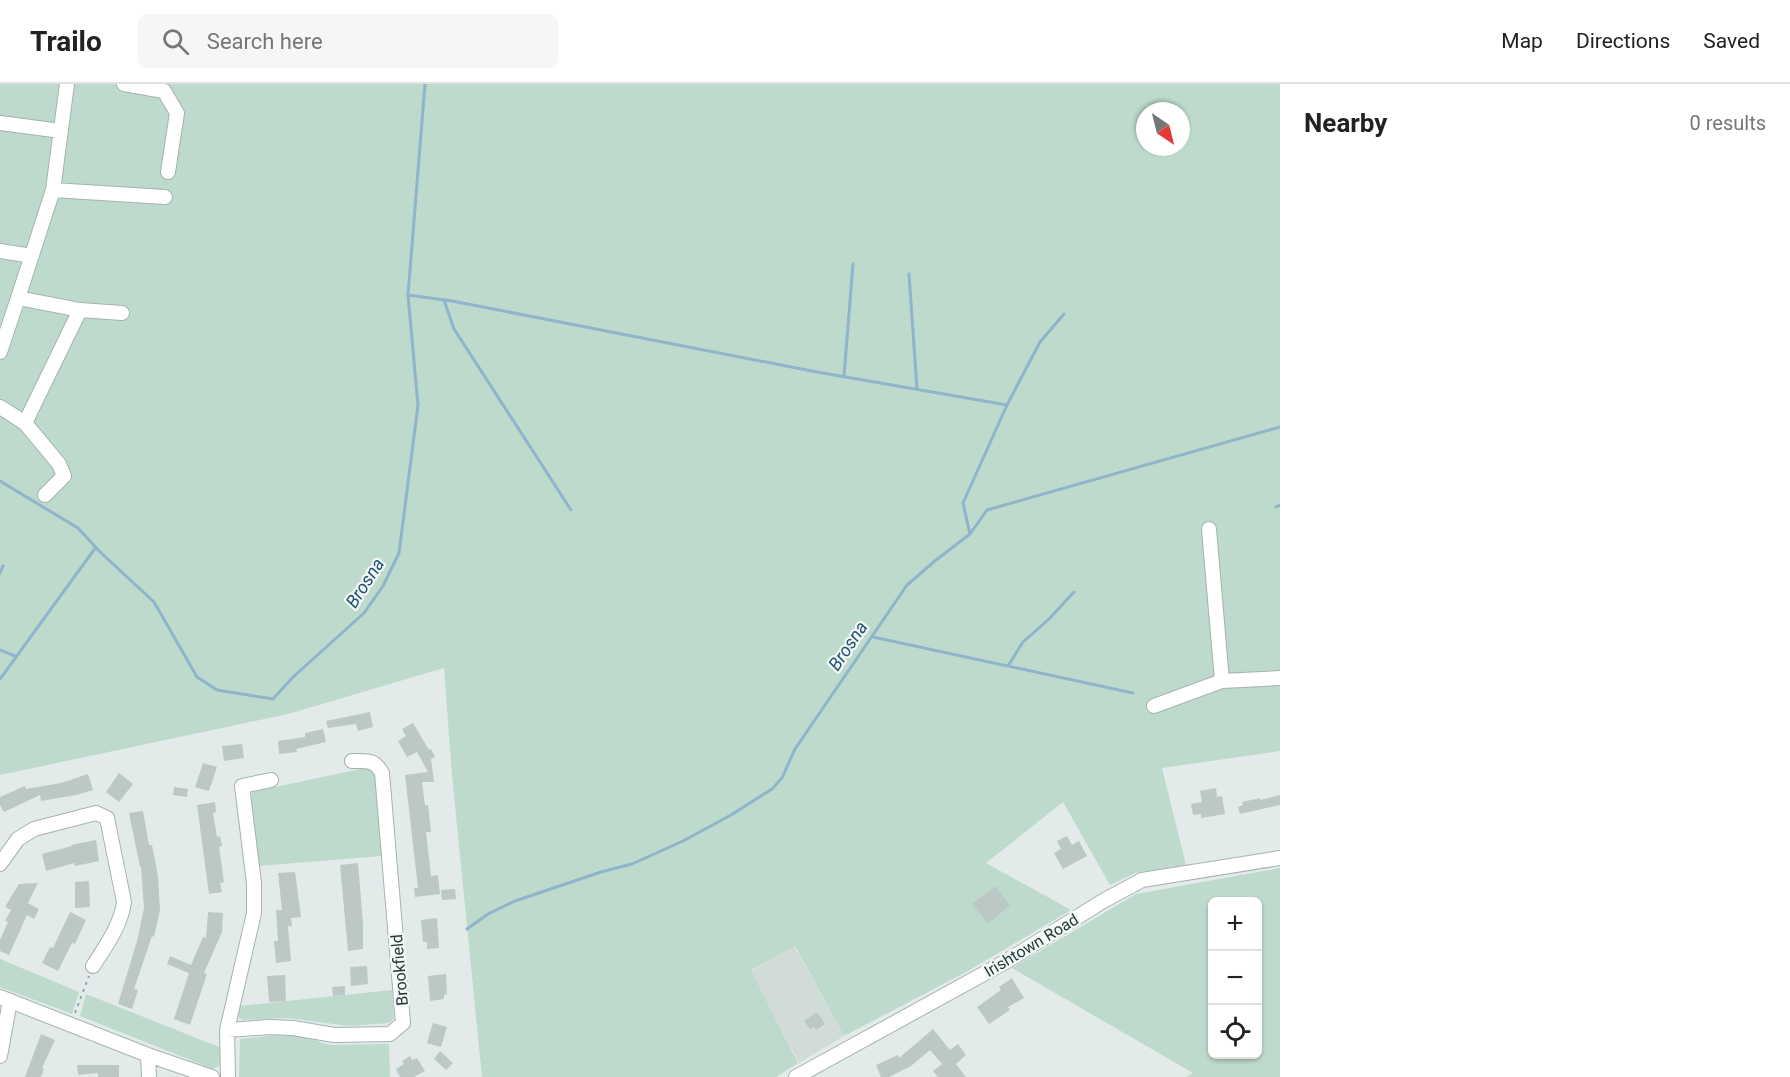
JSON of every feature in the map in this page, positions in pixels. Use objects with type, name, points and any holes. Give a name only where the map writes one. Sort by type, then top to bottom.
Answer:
[{"type":"street","points":[[0,352],[53,190],[67,84]]},
{"type":"street","points":[[124,84],[164,91],[177,113],[168,172]]},
{"type":"street","points":[[0,123],[61,131]]},
{"type":"street","points":[[53,190],[165,197]]},
{"type":"street","points":[[0,250],[32,256]]},
{"type":"street","points":[[18,298],[80,310],[122,313]]},
{"type":"street","points":[[25,423],[80,310]]},
{"type":"street","points":[[0,406],[25,423],[59,464],[64,476],[45,495]]},
{"type":"street","points":[[1209,529],[1222,681]]},
{"type":"street","points":[[1154,706],[1222,681],[1280,678]]},
{"type":"street","name":"Brookfield","points":[[227,1030],[270,1027],[293,1028],[334,1035],[390,1034],[403,1023],[382,773],[378,765],[370,761],[352,761]]},
{"type":"street","points":[[228,1077],[227,1030],[254,913],[254,884],[242,786],[271,780]]},
{"type":"street","points":[[0,864],[18,839],[34,829],[96,813],[107,818],[124,902],[123,914],[93,966]]},
{"type":"street","name":"Irishtown Road","points":[[796,1077],[1007,961],[1103,901],[1142,880],[1280,858]]},
{"type":"street","points":[[0,1056],[5,999],[148,1055],[212,1077]]},
{"type":"street","points":[[148,1055],[149,1077]]},
{"type":"path","points":[[72,1025],[93,966]]},
{"type":"shaded area","points":[[794,946],[844,1036],[799,1063],[751,971]]},
{"type":"green space","points":[[0,84],[1280,84],[1280,751],[1162,768],[1186,865],[1135,873],[1110,885],[1063,802],[986,863],[1071,910],[966,972],[844,1036],[795,946],[751,970],[798,1063],[776,1077],[482,1077],[452,775],[444,668],[288,714],[0,775]]},
{"type":"green space","points":[[370,767],[376,772],[382,856],[259,866],[251,803],[252,792]]},
{"type":"green space","points":[[1280,868],[1280,1077],[1186,1077],[1193,1073],[1012,968],[1136,894]]},
{"type":"green space","points":[[0,959],[79,992],[72,1014],[0,987]]},
{"type":"green space","points":[[392,990],[394,1019],[389,1023],[349,1026],[287,1018],[243,1020],[239,1018],[238,1013],[239,1006]]},
{"type":"green space","points":[[86,994],[219,1047],[221,1057],[219,1066],[213,1069],[80,1016]]},
{"type":"green space","points":[[275,1035],[305,1037],[329,1045],[389,1044],[390,1077],[239,1077],[240,1039]]},
{"type":"building","points":[[370,712],[373,727],[358,731],[356,724],[328,728],[326,721]]},
{"type":"building","points":[[413,723],[435,757],[431,759],[434,782],[422,782],[425,805],[428,805],[431,832],[426,832],[431,876],[438,875],[440,894],[415,897],[414,888],[418,888],[405,775],[428,772],[417,752],[407,757],[398,741],[406,736],[402,729]]},
{"type":"building","points":[[323,729],[326,742],[296,749],[297,752],[279,754],[278,741],[305,737],[305,733]]},
{"type":"building","points":[[242,744],[244,758],[224,761],[222,746]]},
{"type":"building","points":[[203,763],[217,767],[209,791],[195,787]]},
{"type":"building","points":[[119,773],[133,784],[119,802],[106,792]]},
{"type":"building","points":[[88,774],[93,790],[41,801],[40,795],[4,812],[0,805],[0,797],[25,786],[26,789],[61,783]]},
{"type":"building","points":[[174,787],[188,789],[187,797],[173,795]]},
{"type":"building","points":[[1216,788],[1217,797],[1222,796],[1225,814],[1201,818],[1201,814],[1193,815],[1191,804],[1202,802],[1200,791]]},
{"type":"building","points":[[1280,795],[1280,805],[1240,814],[1238,807],[1243,805],[1242,802]]},
{"type":"building","points":[[215,802],[216,812],[213,813],[217,837],[220,836],[222,846],[219,847],[224,882],[220,883],[222,892],[209,894],[197,805]]},
{"type":"building","points":[[143,811],[158,876],[160,910],[154,937],[152,936],[134,989],[138,990],[132,1009],[118,1004],[137,941],[144,908],[141,867],[129,813]]},
{"type":"building","points":[[1067,836],[1072,845],[1079,841],[1087,856],[1063,869],[1054,853],[1061,849],[1057,841]]},
{"type":"building","points":[[96,840],[99,861],[75,866],[74,863],[46,871],[42,854]]},
{"type":"building","points":[[358,863],[363,949],[348,951],[340,865]]},
{"type":"building","points":[[295,872],[301,917],[291,918],[292,926],[288,926],[291,961],[276,963],[274,941],[278,941],[276,910],[282,910],[278,873]]},
{"type":"building","points":[[89,881],[90,907],[75,908],[75,882]]},
{"type":"building","points":[[38,883],[28,903],[39,909],[34,919],[27,915],[9,955],[0,951],[0,940],[8,922],[5,921],[11,910],[5,907],[19,884]]},
{"type":"building","points":[[995,886],[1010,905],[988,924],[972,904]]},
{"type":"building","points":[[455,889],[456,899],[442,900],[441,890]]},
{"type":"building","points":[[70,912],[86,920],[75,944],[72,943],[58,971],[42,963],[50,947],[53,948]]},
{"type":"building","points":[[208,912],[223,913],[222,932],[204,973],[207,974],[190,1025],[174,1019],[189,973],[167,964],[170,956],[191,965],[203,937],[206,938]]},
{"type":"building","points":[[437,918],[439,948],[427,949],[427,942],[423,942],[421,920]]},
{"type":"building","points":[[367,966],[368,984],[351,986],[350,967]]},
{"type":"building","points":[[446,974],[447,994],[444,995],[444,999],[430,1001],[428,976]]},
{"type":"building","points":[[285,975],[286,1001],[269,1002],[267,976]]},
{"type":"building","points":[[1012,978],[1024,998],[1008,1007],[1010,1010],[989,1024],[977,1007],[1001,990],[999,987]]},
{"type":"building","points":[[345,986],[345,995],[333,996],[332,987]]},
{"type":"building","points":[[817,1012],[825,1024],[816,1030],[814,1026],[810,1029],[804,1021]]},
{"type":"building","points":[[433,1023],[447,1027],[441,1047],[427,1043]]},
{"type":"building","points":[[933,1029],[950,1050],[958,1044],[966,1055],[956,1064],[966,1077],[938,1077],[933,1071],[942,1064],[930,1050],[911,1066],[889,1077],[881,1077],[876,1065],[898,1055],[899,1058]]},
{"type":"building","points":[[41,1034],[55,1040],[42,1068],[44,1069],[41,1077],[25,1077]]},
{"type":"building","points":[[440,1051],[453,1063],[446,1070],[434,1059]]},
{"type":"building","points":[[410,1056],[412,1060],[417,1058],[425,1071],[414,1077],[400,1077],[396,1069]]},
{"type":"building","points":[[77,1065],[119,1065],[119,1077],[98,1077],[98,1073],[78,1075]]},
{"type":"waterway","name":"Brosna","points":[[0,481],[78,528],[99,551],[154,602],[197,677],[217,690],[273,699],[292,678],[364,613],[383,586],[399,553],[418,405],[408,295],[425,84]]},
{"type":"waterway","points":[[844,376],[853,264]]},
{"type":"waterway","points":[[909,274],[917,389]]},
{"type":"waterway","points":[[408,295],[452,301],[817,372],[1007,405]]},
{"type":"waterway","points":[[444,300],[454,329],[571,510]]},
{"type":"waterway","points":[[970,534],[963,503],[1007,405],[1040,342],[1064,314]]},
{"type":"waterway","name":"Brosna","points":[[467,929],[488,914],[515,901],[632,864],[683,841],[772,789],[782,778],[795,749],[907,585],[970,534],[987,510],[1280,427]]},
{"type":"waterway","points":[[1276,507],[1280,505]]},
{"type":"waterway","points":[[0,679],[96,547]]},
{"type":"waterway","points":[[0,573],[3,566]]},
{"type":"waterway","points":[[1008,666],[1023,642],[1074,592]]},
{"type":"waterway","points":[[873,637],[1133,693]]},
{"type":"waterway","points":[[0,650],[15,656]]}]
